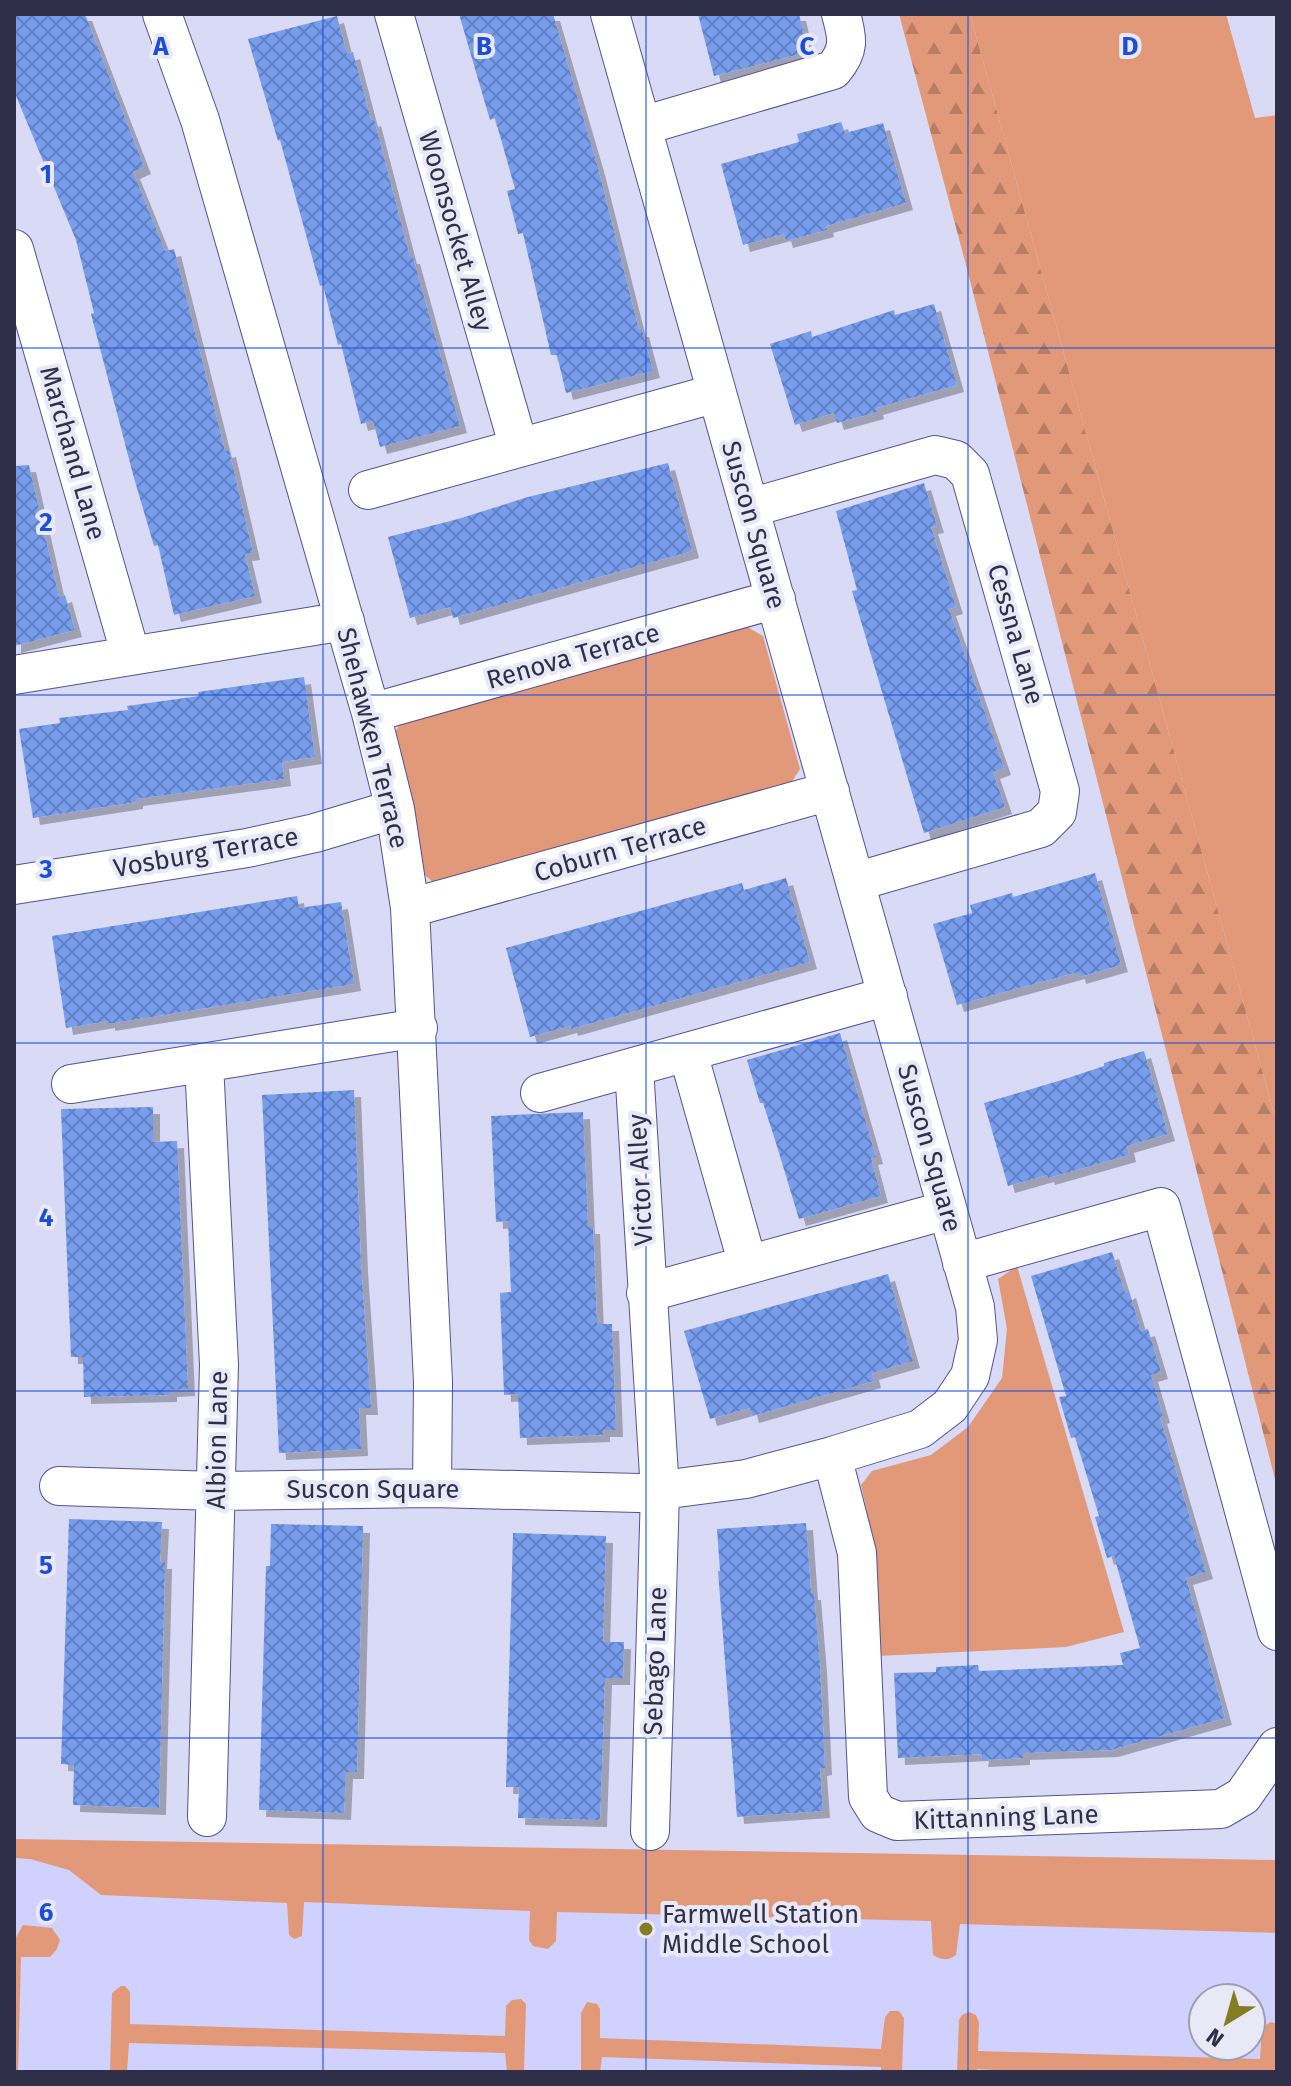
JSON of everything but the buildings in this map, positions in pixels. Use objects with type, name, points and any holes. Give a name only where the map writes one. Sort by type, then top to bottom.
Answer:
[{"type":"street","name":"Shehawken Terrace","points":[[162,14],[200,120],[345,621],[395,809],[410,908],[418,1028],[433,1382],[432,1488]]},
{"type":"street","name":"Woonsocket Alley","points":[[394,14],[519,448]]},
{"type":"street","name":"Suscon Square","points":[[59,1486],[216,1491],[432,1488],[660,1492],[746,1479],[920,1429],[950,1406],[970,1376],[978,1340],[975,1307],[610,14]]},
{"type":"street","points":[[642,126],[833,70],[845,56],[847,35],[841,14]]},
{"type":"street","name":"Marchand Lane","points":[[14,249],[131,656]]},
{"type":"street","points":[[368,490],[717,393]]},
{"type":"street","name":"Cessna Lane","points":[[750,508],[935,455],[956,460],[970,474],[1056,776],[1060,791],[1057,812],[1041,828],[855,882]]},
{"type":"street","name":"Renova Terrace","points":[[371,713],[776,599]]},
{"type":"street","points":[[14,675],[345,621]]},
{"type":"street","name":"Coburn Terrace","points":[[410,908],[830,791]]},
{"type":"street","name":"Vosburg Terrace","points":[[14,885],[247,848],[315,833],[395,809]]},
{"type":"street","points":[[540,1093],[888,996]]},
{"type":"street","points":[[71,1084],[418,1028]]},
{"type":"street","points":[[688,1053],[748,1265]]},
{"type":"street","name":"Albion Lane","points":[[204,1063],[219,1365],[207,1817]]},
{"type":"street","name":"Victor Alley","points":[[634,1067],[660,1492]]},
{"type":"street","points":[[962,1263],[1161,1207],[1277,1631]]},
{"type":"street","points":[[646,1293],[947,1210]]},
{"type":"street","name":"Kittanning Lane","points":[[832,1456],[857,1553],[868,1797],[878,1813],[897,1821],[1221,1809],[1243,1796],[1277,1747]]},
{"type":"street","name":"Sebago Lane","points":[[650,1831],[660,1492]]},
{"type":"shaded area","name":"Farmwell Station Middle School","points":[[14,1839],[1277,1860],[1277,2072],[14,2072]]},
{"type":"green space","points":[[899,14],[970,14],[1277,1124],[1277,1487],[966,265]]},
{"type":"green space","points":[[970,14],[1226,14],[1255,118],[1277,115],[1277,1124]]},
{"type":"green space","points":[[742,624],[763,636],[800,769],[788,788],[435,884],[425,875],[393,737],[401,721]]},
{"type":"green space","points":[[1017,1266],[1124,1632],[1066,1647],[877,1656],[877,1557],[861,1485],[872,1471],[931,1455],[968,1427],[1002,1378],[1007,1329],[998,1279]]},
{"type":"green space","points":[[14,1839],[1277,1860],[1277,1933],[960,1924],[956,1955],[944,1959],[933,1955],[931,1921],[557,1912],[556,1941],[548,1949],[533,1946],[529,1940],[530,1911],[304,1902],[302,1936],[294,1939],[289,1935],[287,1903],[101,1895],[69,1870],[30,1859],[14,1858]]},
{"type":"green space","points":[[23,1925],[52,1928],[60,1940],[50,1957],[21,1957],[18,2072],[14,2072],[14,1941]]},
{"type":"green space","points":[[121,1986],[130,1992],[130,2024],[505,2036],[506,2006],[512,2000],[521,1999],[526,2004],[524,2072],[507,2072],[505,2053],[129,2043],[127,2072],[110,2072],[112,1993]]},
{"type":"green space","points":[[587,2002],[597,2004],[600,2009],[600,2038],[881,2049],[885,2017],[890,2011],[899,2011],[904,2018],[902,2072],[881,2072],[881,2067],[602,2057],[600,2072],[581,2072],[581,2013]]},
{"type":"green space","points":[[969,2012],[976,2015],[979,2022],[978,2051],[1187,2057],[1187,2062],[1267,2062],[1267,2024],[1271,2022],[1277,2024],[1277,2072],[1031,2072],[977,2069],[976,2072],[957,2072],[959,2020]]},
{"type":"place","name":"Farmwell Station Middle School","points":[[646,1929]]}]
